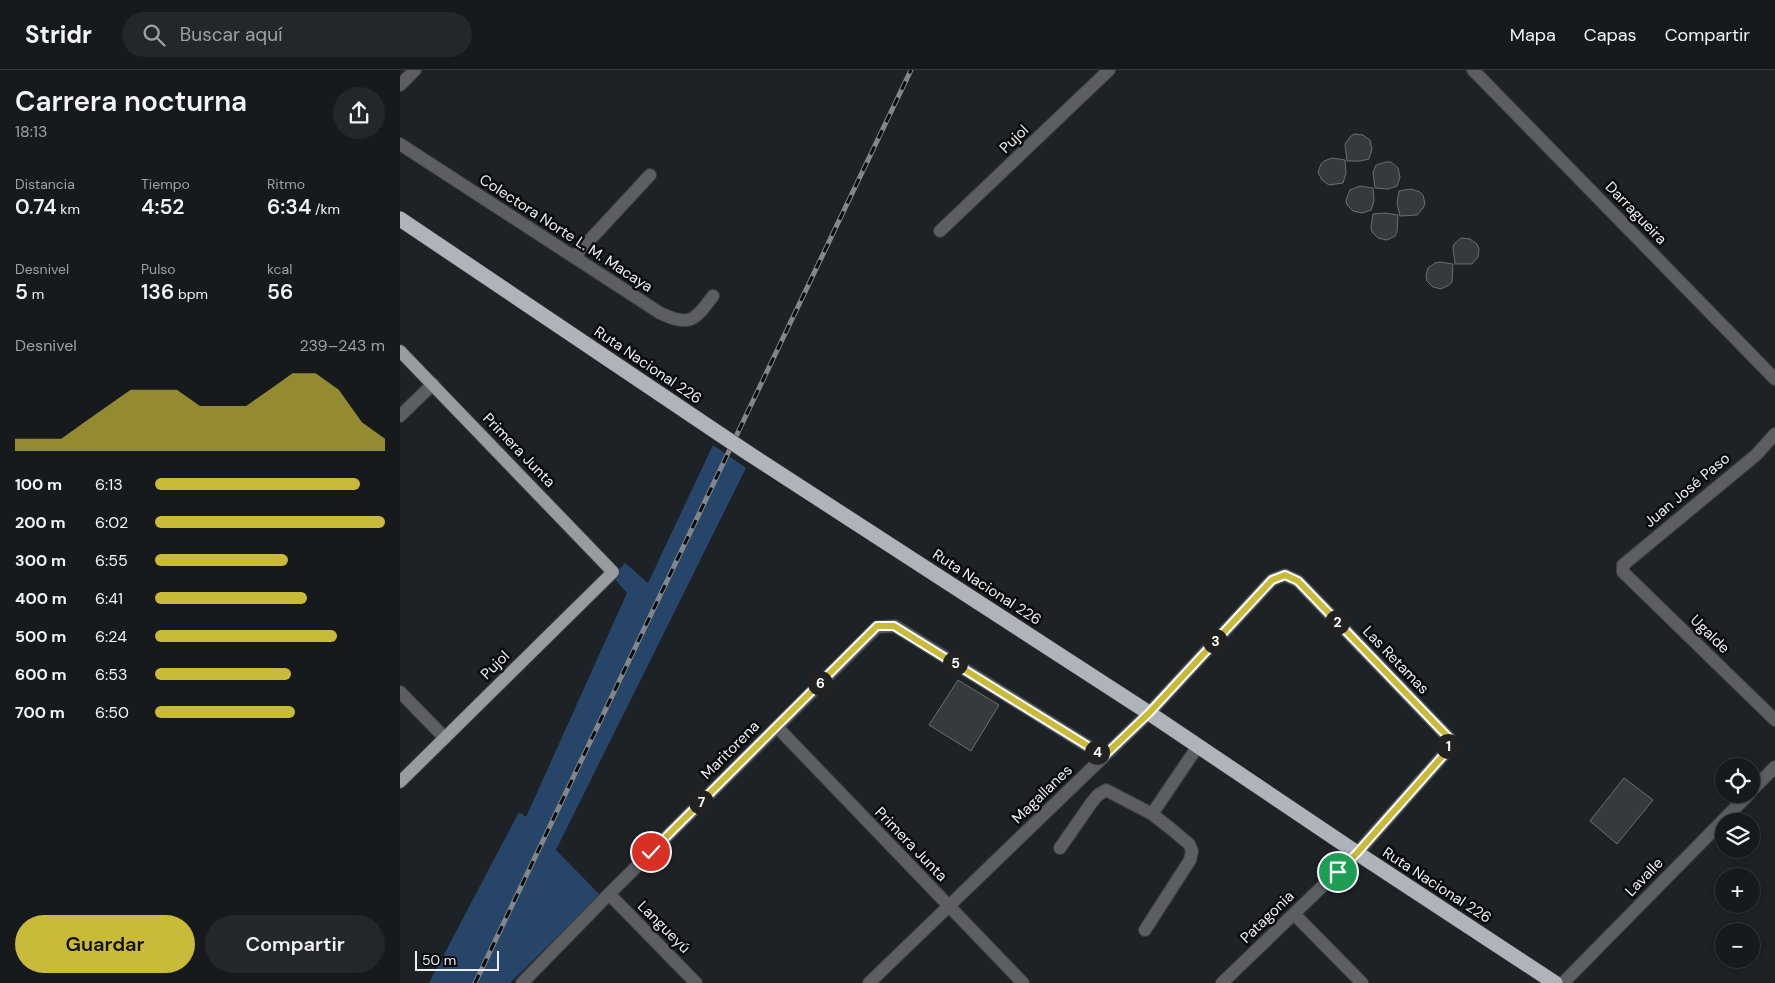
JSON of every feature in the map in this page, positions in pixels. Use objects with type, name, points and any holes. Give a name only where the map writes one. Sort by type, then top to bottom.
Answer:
[{"type":"highway","name":"Ruta Nacional 226","points":[[400,219],[748,453],[1149,713],[1555,983]]},
{"type":"main road","name":"Primera Junta","points":[[400,351],[613,572]]},
{"type":"main road","name":"Pujol","points":[[400,782],[613,572]]},
{"type":"street","points":[[400,85],[414,70]]},
{"type":"street","name":"Pujol","points":[[940,231],[1109,70]]},
{"type":"street","name":"Darragueira","points":[[1473,70],[1775,379]]},
{"type":"street","name":"Colectora Norte L. M. Macaya","points":[[400,144],[660,313],[684,322],[698,315],[713,296]]},
{"type":"street","points":[[574,257],[650,175]]},
{"type":"street","points":[[400,416],[433,384]]},
{"type":"street","name":"Juan José Paso","points":[[1623,572],[1623,565],[1756,454],[1775,434]]},
{"type":"street","name":"Ugalde","points":[[1623,572],[1775,720]]},
{"type":"street","name":"Las Retamas","points":[[1272,580],[1285,575],[1298,581],[1449,738],[1448,750],[1357,853]]},
{"type":"street","name":"Magallanes","points":[[869,983],[1149,713],[1272,580]]},
{"type":"street","name":"Maritorena","points":[[522,983],[877,626],[894,626],[1104,756]]},
{"type":"street","points":[[400,692],[445,738]]},
{"type":"street","name":"Primera Junta","points":[[776,727],[1023,983]]},
{"type":"street","points":[[1152,814],[1198,746]]},
{"type":"street","points":[[1760,782],[1775,767]]},
{"type":"street","points":[[1060,848],[1098,795],[1106,790],[1152,814],[1189,844],[1192,851],[1190,860],[1145,930]]},
{"type":"street","name":"Lavalle","points":[[1563,983],[1740,803]]},
{"type":"street","name":"Patagonia","points":[[1222,983],[1357,853]]},
{"type":"street","name":"Langueyú","points":[[609,894],[696,983]]},
{"type":"street","points":[[1294,914],[1362,983]]},
{"type":"shaded area","points":[[713,445],[746,468],[556,850],[600,895],[510,983],[429,983],[519,812],[526,817],[627,593],[613,577],[625,563],[648,583]]},
{"type":"building","points":[[1354,134],[1363,135],[1370,140],[1372,149],[1369,159],[1347,161],[1345,144]]},
{"type":"building","points":[[1332,158],[1345,160],[1346,173],[1343,183],[1329,185],[1322,180],[1318,172],[1324,161]]},
{"type":"building","points":[[1391,162],[1398,168],[1400,177],[1397,186],[1388,189],[1375,188],[1373,172],[1376,165]]},
{"type":"building","points":[[1360,186],[1373,188],[1374,201],[1371,210],[1362,213],[1353,211],[1347,205],[1346,200],[1350,190]]},
{"type":"building","points":[[1411,189],[1423,195],[1425,204],[1417,215],[1400,216],[1397,203],[1399,191]]},
{"type":"building","points":[[1373,214],[1398,215],[1397,232],[1395,236],[1387,240],[1378,238],[1372,232],[1371,227]]},
{"type":"building","points":[[1461,238],[1470,239],[1477,244],[1479,249],[1478,257],[1472,264],[1455,264],[1453,248],[1454,244]]},
{"type":"building","points":[[1440,262],[1453,264],[1452,282],[1441,289],[1433,287],[1427,281],[1426,276],[1428,268]]},
{"type":"building","points":[[958,680],[999,705],[971,751],[929,725]]},
{"type":"building","points":[[1624,778],[1653,800],[1617,844],[1590,821]]},
{"type":"railway","points":[[475,983],[911,70]]},
{"type":"route","points":[[651,852],[877,626],[894,626],[1104,756],[1149,713],[1272,580],[1285,575],[1298,581],[1449,738],[1448,750],[1338,872]]}]
